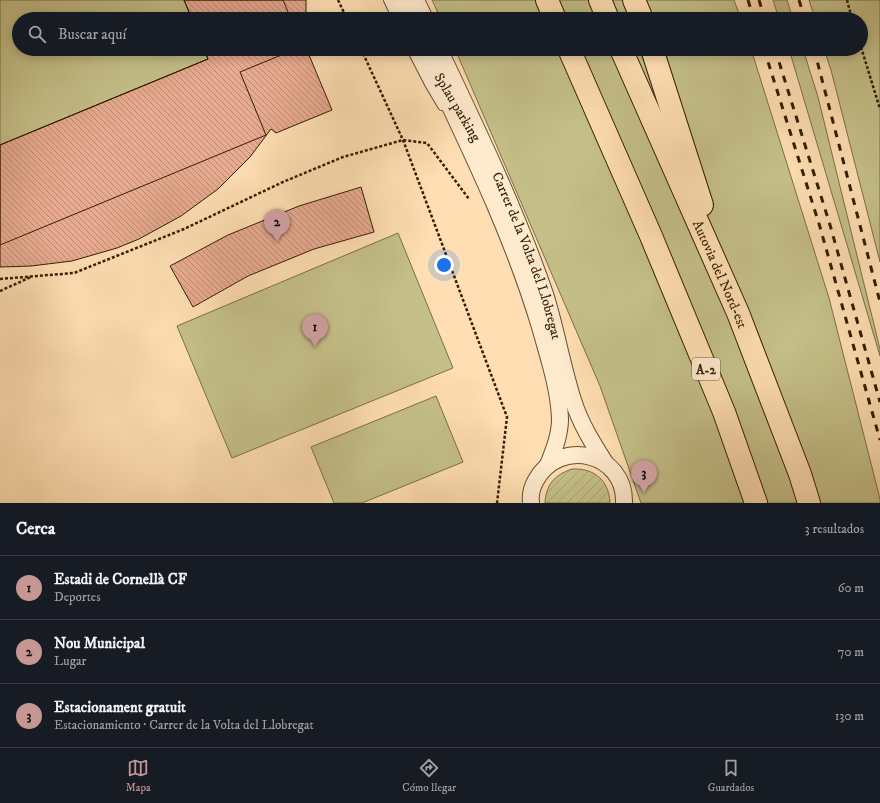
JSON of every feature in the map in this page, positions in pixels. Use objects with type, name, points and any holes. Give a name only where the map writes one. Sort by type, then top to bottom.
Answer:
[{"type":"highway","points":[[547,0],[552,12]]},
{"type":"highway","points":[[600,0],[605,12]]},
{"type":"highway","points":[[634,0],[639,12]]},
{"type":"highway","name":"A-2","points":[[572,56],[657,250],[724,412],[756,503]]},
{"type":"highway","name":"Autovia del Nord-est","points":[[624,56],[731,297],[772,398],[809,503]]},
{"type":"highway","points":[[654,56],[675,115],[731,297]]},
{"type":"street","points":[[400,0],[406,12]]},
{"type":"street","points":[[416,0],[422,12]]},
{"type":"street","name":"Carrer de la Volta del Llobregat","points":[[426,56],[507,233],[530,294],[548,354],[560,419],[557,442],[548,465]]},
{"type":"street","name":"Carrer de la Volta del Llobregat","points":[[442,56],[518,219],[548,307],[573,400],[590,439],[606,464],[618,476],[624,503]]},
{"type":"street","points":[[531,503],[531,492],[538,476],[548,465],[563,457],[578,455],[593,457],[606,464]]},
{"type":"street","points":[[519,503],[534,484]]},
{"type":"lane","points":[[388,0],[394,12]]},
{"type":"lane","name":"Splau parking","points":[[415,56],[429,84],[473,156]]},
{"type":"path","points":[[338,0],[344,12]]},
{"type":"path","points":[[847,0],[850,12]]},
{"type":"path","points":[[364,56],[403,140],[507,417],[497,503]]},
{"type":"path","points":[[864,56],[880,110]]},
{"type":"path","points":[[0,279],[74,273],[184,229],[283,182],[343,157],[403,140],[427,143],[469,199]]},
{"type":"path","points":[[0,291],[33,276]]},
{"type":"shaded area","points":[[0,0],[184,0],[189,12],[12,12],[12,56],[207,56],[208,59],[0,145]]},
{"type":"shaded area","points":[[432,0],[734,0],[738,12],[438,12]]},
{"type":"shaded area","points":[[773,0],[787,0],[791,12],[777,12]]},
{"type":"shaded area","points":[[809,0],[880,0],[880,262],[826,56],[868,56],[868,12],[813,12]]},
{"type":"shaded area","points":[[458,56],[753,56],[829,298],[880,503],[641,503],[600,386]]},
{"type":"shaded area","points":[[791,56],[805,56],[818,97],[880,349],[880,356]]},
{"type":"shaded area","points":[[398,233],[453,368],[232,458],[177,326]]},
{"type":"shaded area","points":[[436,396],[463,462],[362,503],[334,503],[311,447]]},
{"type":"shaded area","points":[[572,469],[587,471],[599,477],[607,488],[610,503],[545,503],[547,491],[552,482],[560,474]]},
{"type":"building","points":[[184,0],[306,0],[306,12],[189,12]]},
{"type":"building","points":[[184,0],[283,0],[288,12],[189,12]]},
{"type":"building","points":[[207,56],[309,56],[332,110],[276,133],[271,129],[250,157],[218,189],[181,216],[139,239],[117,248],[72,261],[31,266],[0,267],[0,145],[208,59]]},
{"type":"building","points":[[207,56],[279,56],[240,72],[266,135],[0,245],[0,145],[208,59]]},
{"type":"building","points":[[361,187],[374,232],[314,249],[248,276],[193,307],[170,266],[228,235],[299,206]]},
{"type":"railway","points":[[748,0],[752,12]]},
{"type":"railway","points":[[759,0],[763,12]]},
{"type":"railway","points":[[799,0],[803,12]]},
{"type":"railway","points":[[766,56],[820,227],[880,440]]},
{"type":"railway","points":[[777,56],[830,225],[880,402]]},
{"type":"railway","points":[[816,56],[880,302]]},
{"type":"place","name":"Nou Municipal","points":[[277,242]]},
{"type":"place","name":"Estadi de Cornellà CF","points":[[315,347]]},
{"type":"place","name":"Estacionament gratuit","points":[[644,493]]}]
